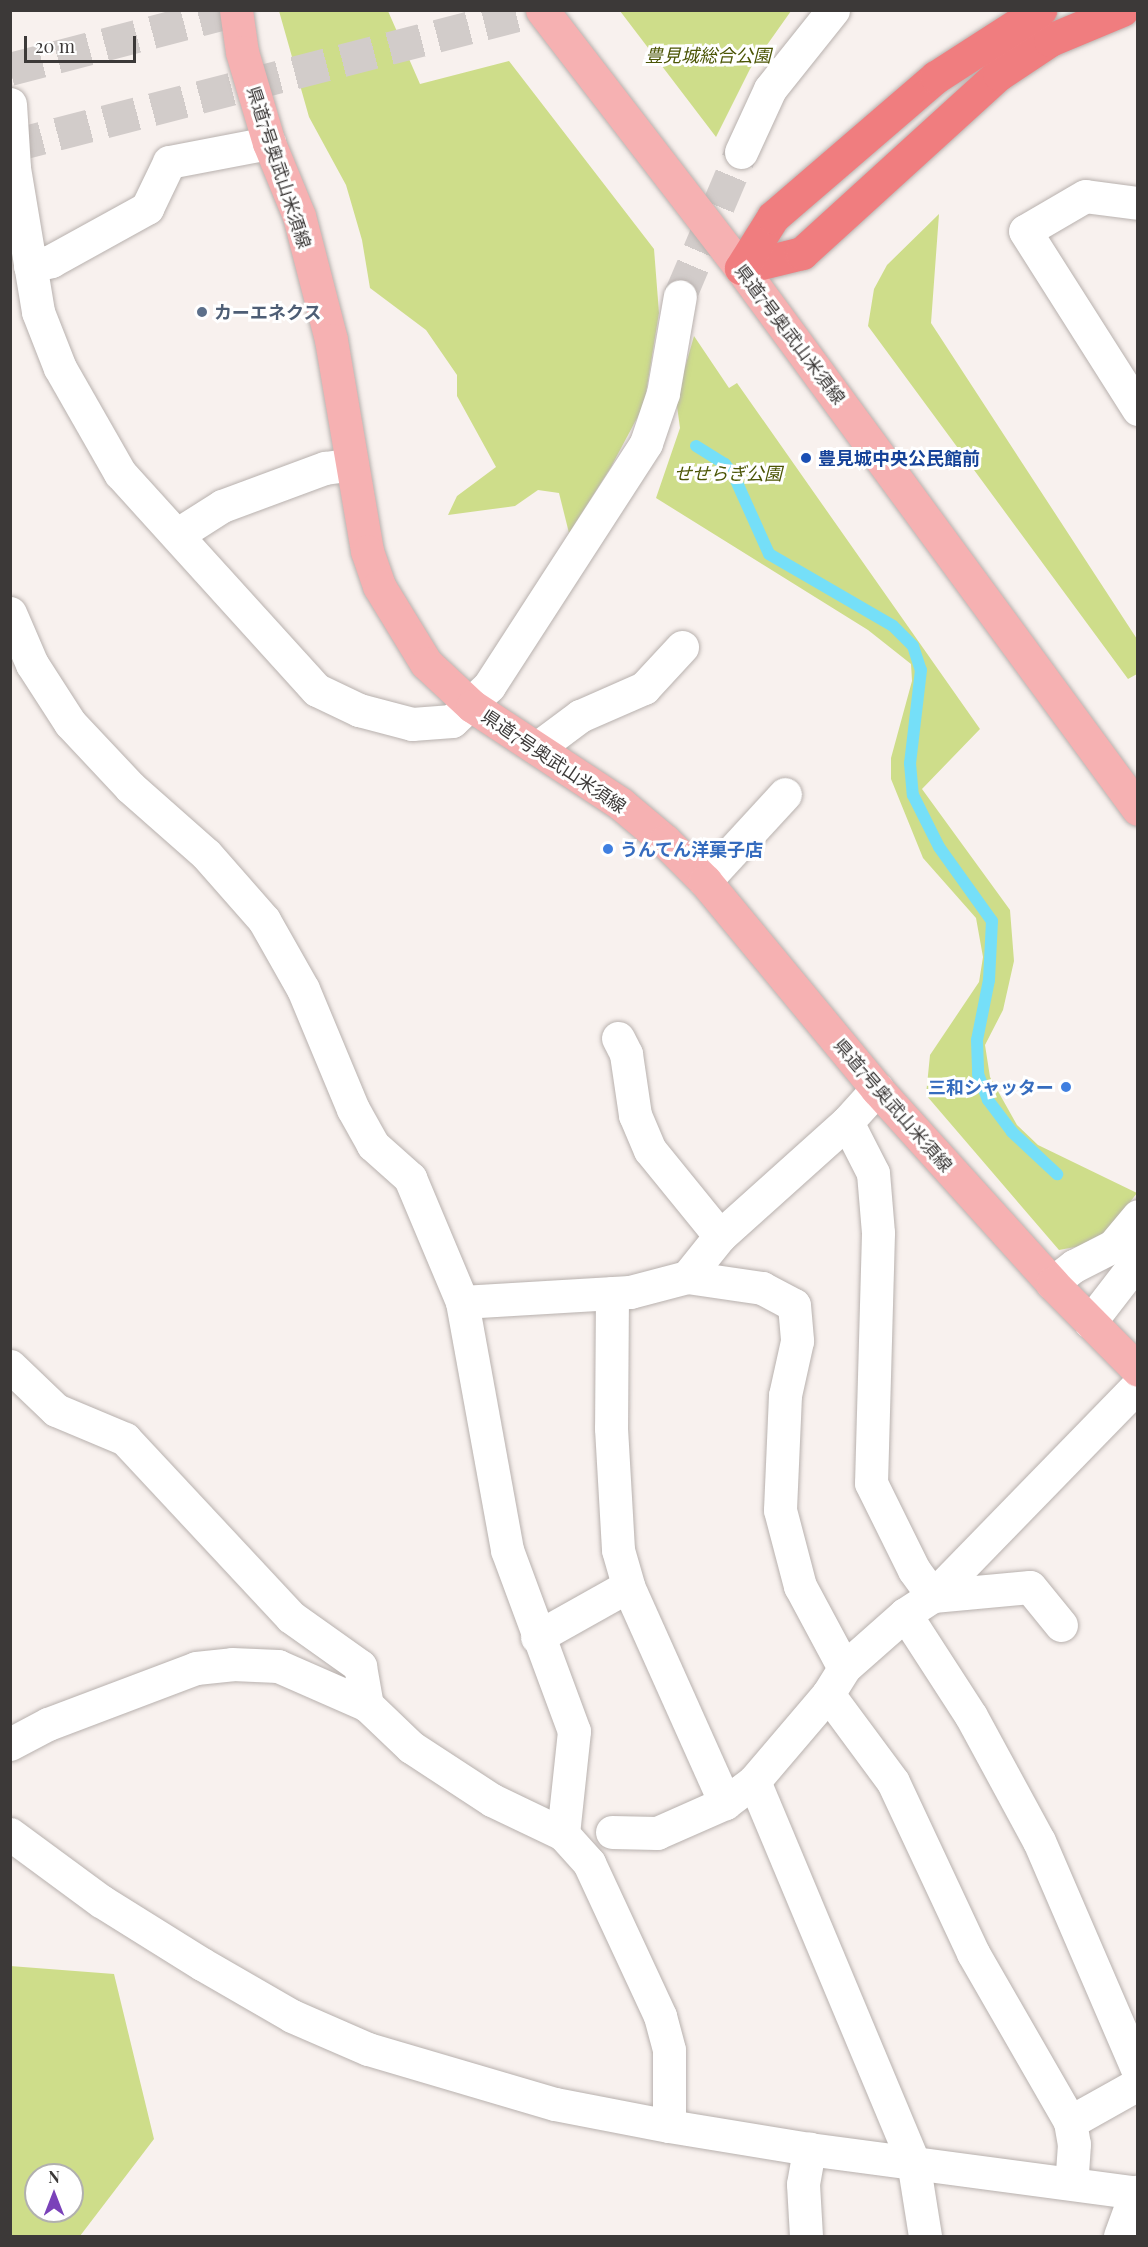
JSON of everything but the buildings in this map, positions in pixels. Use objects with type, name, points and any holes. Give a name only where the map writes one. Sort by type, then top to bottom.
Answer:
[{"type":"highway","points":[[741,268],[773,217],[936,77],[1040,10]]},
{"type":"highway","points":[[741,268],[802,253],[999,74],[1050,40],[1122,10]]},
{"type":"main road","name":"県道7号奥武山米須線","points":[[236,10],[242,52],[269,143],[299,216],[332,340],[367,551],[379,586],[426,663],[472,706],[621,804],[705,880],[877,1089],[1052,1283],[1137,1370]]},
{"type":"main road","name":"県道7号奥武山米須線","points":[[542,10],[741,268],[1137,809]]},
{"type":"street","points":[[741,152],[770,89],[833,10]]},
{"type":"street","points":[[10,104],[14,168],[38,312],[60,368],[120,473],[178,534],[317,690],[359,710],[412,724],[452,721],[472,706],[489,686],[646,443],[663,393],[680,296]]},
{"type":"street","points":[[30,266],[51,261],[147,208],[169,162],[269,143]]},
{"type":"street","points":[[1137,203],[1085,196],[1025,231],[1137,409]]},
{"type":"street","points":[[178,534],[188,524],[222,506],[325,468],[352,464]]},
{"type":"street","points":[[10,613],[32,664],[70,723],[130,787],[206,854],[264,920],[303,989],[358,1118],[373,1145],[410,1178],[462,1302],[507,1550],[537,1637],[574,1731],[563,1834]]},
{"type":"street","points":[[537,748],[580,716],[644,688],[681,647]]},
{"type":"street","points":[[705,880],[785,794]]},
{"type":"street","points":[[618,1038],[626,1054],[628,1088],[635,1115],[650,1150],[720,1236]]},
{"type":"street","points":[[687,1277],[720,1236],[847,1122],[877,1089]]},
{"type":"street","points":[[847,1122],[873,1173],[878,1233],[871,1483],[914,1570],[933,1596]]},
{"type":"street","points":[[1052,1283],[1113,1246],[1137,1216]]},
{"type":"street","points":[[1090,1322],[1137,1260]]},
{"type":"street","points":[[462,1302],[612,1293],[687,1277],[762,1288],[794,1305],[797,1341],[785,1395],[780,1510],[800,1586],[836,1681],[893,1782],[973,1953],[1070,2122],[1074,2144],[1071,2183]]},
{"type":"street","points":[[612,1293],[611,1428],[618,1550],[628,1586],[726,1803]]},
{"type":"street","points":[[10,1366],[56,1410],[125,1439],[291,1617],[360,1666],[367,1705]]},
{"type":"street","points":[[612,1832],[657,1833],[726,1803],[754,1781],[836,1681],[905,1614],[933,1596],[1137,1385]]},
{"type":"street","points":[[537,1637],[628,1586]]},
{"type":"street","points":[[933,1596],[1030,1587],[1061,1624]]},
{"type":"street","points":[[905,1614],[971,1716],[1040,1841],[1137,2071]]},
{"type":"street","points":[[10,1744],[48,1725],[196,1668],[232,1664],[279,1666],[367,1705],[411,1747],[492,1800],[563,1834],[589,1863],[660,2016],[669,2050],[669,2126]]},
{"type":"street","points":[[754,1781],[913,2161],[925,2236]]},
{"type":"street","points":[[10,1834],[102,1901],[202,1964],[325,2030],[368,2049],[555,2104],[669,2126],[809,2149],[913,2161],[1137,2193],[1120,2236]]},
{"type":"street","points":[[1070,2122],[1137,2084]]},
{"type":"street","points":[[806,2236],[803,2184],[809,2149]]},
{"type":"green space","points":[[279,11],[388,11],[420,84],[509,61],[654,249],[659,313],[644,405],[611,467],[569,533],[559,493],[538,490],[515,506],[448,515],[457,496],[496,467],[457,396],[457,375],[426,330],[370,288],[362,240],[346,185],[309,117]]},
{"type":"green space","name":"豊見城総合公園","points":[[620,11],[791,11],[750,69],[716,137]]},
{"type":"green space","points":[[939,214],[931,323],[1137,639],[1137,674],[1128,679],[868,326],[874,289],[887,265]]},
{"type":"green space","name":"せせらぎ公園","points":[[694,336],[729,388],[737,383],[980,729],[922,789],[1010,910],[1014,961],[1003,1010],[985,1045],[990,1077],[1017,1125],[1038,1145],[1137,1193],[1108,1231],[1086,1245],[1059,1250],[926,1095],[930,1055],[979,982],[983,957],[976,918],[923,858],[891,779],[891,758],[912,681],[911,664],[868,630],[656,498],[680,428],[676,399]]},
{"type":"green space","points":[[10,1966],[114,1974],[154,2139],[80,2236],[11,2236]]},
{"type":"waterway","points":[[696,446],[725,464],[734,476],[769,554],[893,626],[913,646],[921,670],[910,763],[913,795],[939,847],[992,921],[989,980],[977,1040],[978,1074],[988,1100],[1012,1132],[1057,1174]]},
{"type":"tunnel","points":[[10,69],[236,10]]},
{"type":"tunnel","points":[[10,146],[537,10]]},
{"type":"tunnel","points":[[680,296],[741,152]]},
{"type":"place","name":"カーエネクス","points":[[202,312]]},
{"type":"place","name":"豊見城中央公民館前","points":[[806,458]]},
{"type":"place","name":"うんてん洋菓子店","points":[[608,849]]},
{"type":"place","name":"三和シャッター","points":[[1066,1087]]}]
